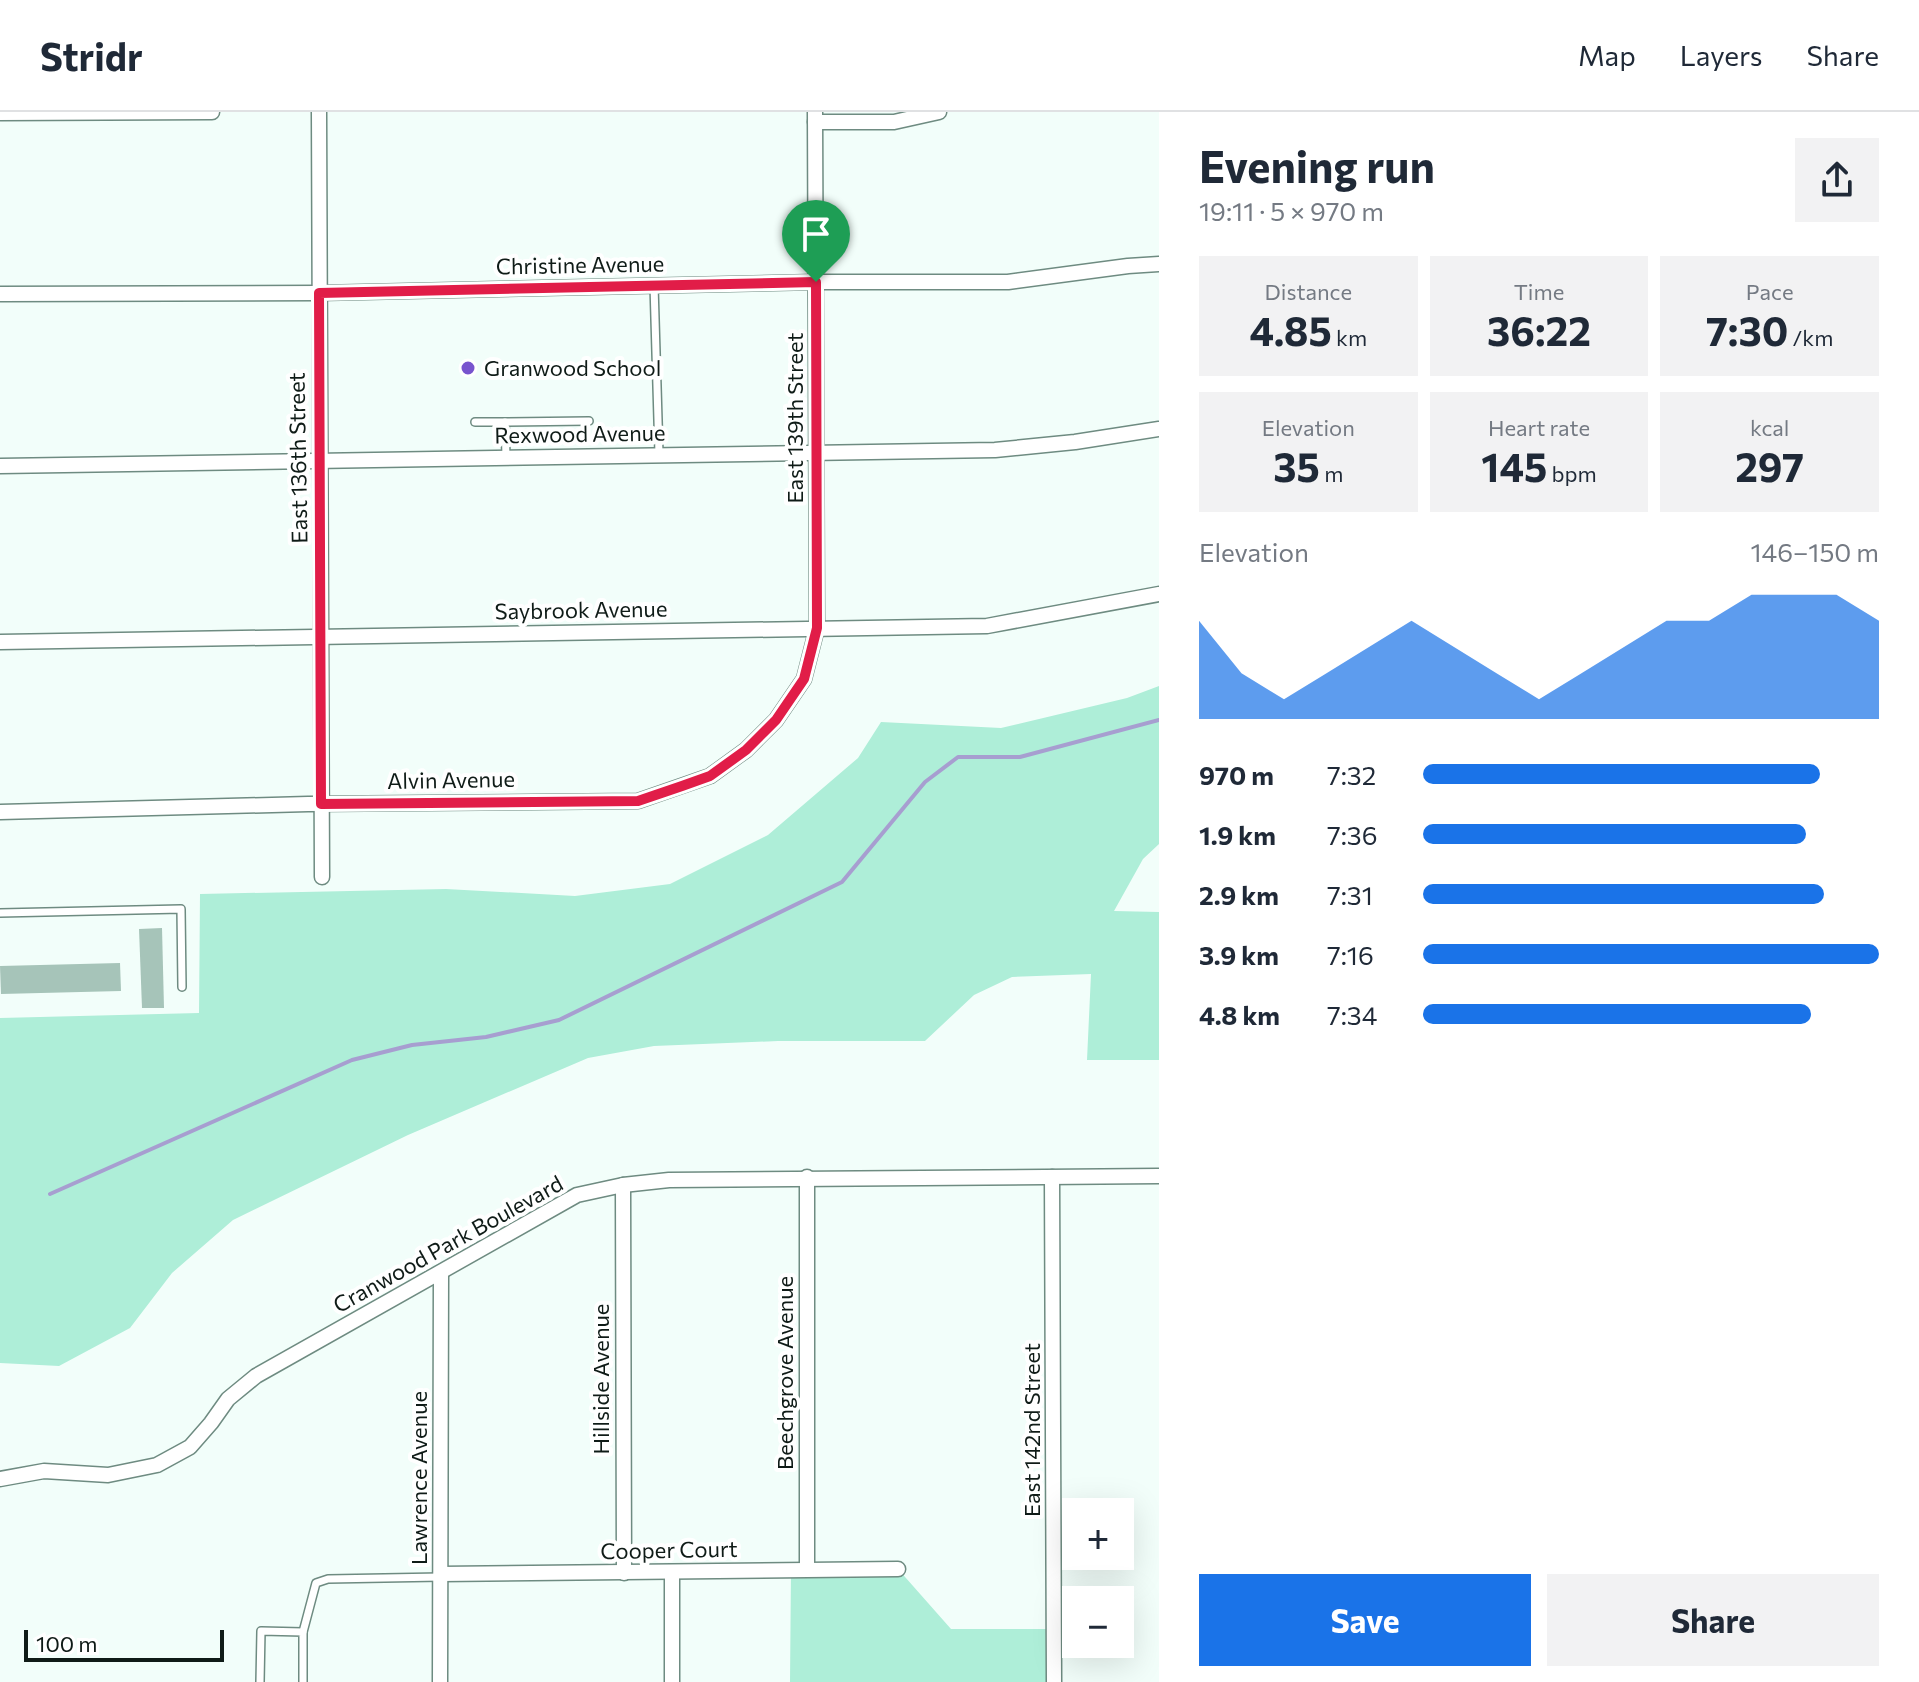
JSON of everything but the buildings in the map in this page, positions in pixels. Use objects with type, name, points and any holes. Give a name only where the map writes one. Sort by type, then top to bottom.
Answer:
[{"type":"street","points":[[0,113],[212,112]]},
{"type":"street","name":"East 136th Street","points":[[319,112],[322,877]]},
{"type":"street","points":[[815,117],[894,122],[939,112]]},
{"type":"street","name":"East 139th Street","points":[[815,117],[817,628]]},
{"type":"street","name":"Christine Avenue","points":[[0,294],[319,293],[816,282],[1008,282],[1159,264]]},
{"type":"street","name":"Rexwood Avenue","points":[[0,466],[995,450],[1159,429]]},
{"type":"street","name":"Saybrook Avenue","points":[[0,642],[987,626],[1159,594]]},
{"type":"street","name":"Alvin Avenue","points":[[0,812],[321,804],[638,801],[710,776],[746,750],[776,720],[804,679],[817,628]]},
{"type":"street","name":"Cranwood Park Boulevard","points":[[0,1479],[44,1471],[108,1475],[157,1465],[190,1447],[228,1399],[256,1376],[577,1195],[623,1185],[669,1180],[1159,1176]]},
{"type":"street","name":"Beechgrove Avenue","points":[[807,1177],[807,1568]]},
{"type":"street","name":"East 142nd Street","points":[[1052,1177],[1054,1682]]},
{"type":"street","name":"Hillside Avenue","points":[[623,1185],[624,1573]]},
{"type":"street","name":"Lawrence Avenue","points":[[440,1682],[441,1274]]},
{"type":"street","name":"Cooper Court","points":[[441,1575],[898,1569]]},
{"type":"street","points":[[672,1573],[672,1682]]},
{"type":"lane","points":[[654,285],[659,454]]},
{"type":"lane","points":[[475,422],[589,421]]},
{"type":"lane","points":[[505,422],[506,457]]},
{"type":"lane","points":[[0,913],[181,909],[182,987]]},
{"type":"lane","points":[[303,1682],[303,1632],[316,1583],[328,1579],[441,1575]]},
{"type":"lane","points":[[260,1682],[261,1631],[303,1632]]},
{"type":"green space","points":[[1159,686],[1159,844],[1143,859],[1114,911],[1159,912],[1159,1060],[1087,1060],[1091,974],[1012,977],[974,995],[925,1041],[778,1041],[654,1046],[588,1058],[408,1135],[233,1220],[172,1273],[130,1328],[59,1366],[0,1363],[0,1018],[199,1013],[200,894],[446,889],[575,896],[670,884],[768,835],[858,758],[881,722],[1001,728],[1127,698]]},
{"type":"green space","points":[[791,1569],[898,1569],[951,1629],[1054,1629],[1054,1682],[790,1682]]},
{"type":"waterway","points":[[50,1194],[352,1060],[412,1045],[486,1037],[559,1020],[842,882],[925,782],[958,757],[1020,757],[1159,720]]},
{"type":"place","name":"Granwood School","points":[[468,368]]},
{"type":"route","points":[[816,282],[817,628],[804,679],[776,720],[746,750],[710,776],[638,801],[321,804],[319,293],[816,282]]}]
